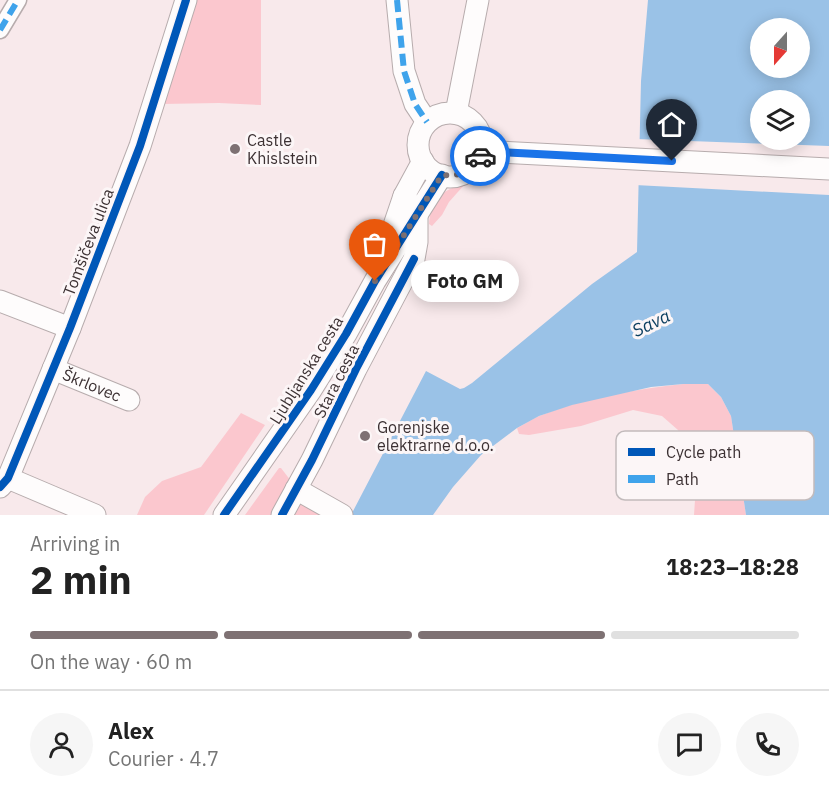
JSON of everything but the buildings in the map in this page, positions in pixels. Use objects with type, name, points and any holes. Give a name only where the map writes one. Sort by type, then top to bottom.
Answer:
[{"type":"street","points":[[0,30],[18,0]]},
{"type":"street","name":"Tomšičeva ulica","points":[[4,483],[54,369],[140,146],[186,0]]},
{"type":"street","points":[[397,0],[404,72],[415,104],[427,122]]},
{"type":"street","points":[[456,113],[478,0]]},
{"type":"street","points":[[456,113],[474,123],[482,141],[481,151],[471,169],[462,174],[442,175],[428,168],[423,161],[418,141],[427,122],[436,116],[456,113]]},
{"type":"street","points":[[481,151],[829,169]]},
{"type":"street","name":"Ljubljanska cesta","points":[[375,281],[404,196],[423,161]]},
{"type":"street","name":"Ljubljanska cesta","points":[[224,515],[311,390],[346,334],[375,281],[442,175]]},
{"type":"street","points":[[404,196],[417,213]]},
{"type":"street","name":"Stara cesta","points":[[282,515],[414,259],[417,242],[417,213]]},
{"type":"street","points":[[0,301],[70,328]]},
{"type":"street","name":"Škrlovec","points":[[54,369],[129,400]]},
{"type":"street","points":[[4,483],[95,515]]},
{"type":"street","points":[[296,489],[342,515]]},
{"type":"shaded area","points":[[191,0],[261,0],[261,105],[162,104]]},
{"type":"shaded area","points":[[465,184],[449,202],[442,215],[432,226],[429,224],[432,208],[439,197],[450,189]]},
{"type":"shaded area","points":[[683,384],[708,384],[721,397],[731,416],[733,431],[678,431],[662,416],[633,410],[581,426],[529,435],[519,434],[517,428],[539,416],[593,399]]},
{"type":"shaded area","points":[[241,413],[265,425],[204,515],[137,515],[145,497],[162,481],[201,467]]},
{"type":"shaded area","points":[[279,468],[291,481],[274,515],[245,515]]},
{"type":"shaded area","points":[[695,500],[744,500],[746,515],[694,515]]},
{"type":"shaded area","points":[[313,503],[328,515],[293,515],[300,504]]},
{"type":"water","name":"Sava","points":[[648,0],[829,0],[829,515],[746,515],[744,500],[814,500],[814,431],[733,431],[731,416],[721,397],[708,384],[683,384],[651,387],[572,405],[539,416],[517,428],[481,455],[453,487],[433,515],[351,515],[426,371],[460,389],[464,388],[592,284],[637,252],[641,81]]},
{"type":"pier","points":[[636,139],[750,143],[750,150],[810,150],[810,145],[829,146],[829,195],[635,185]]},
{"type":"marked path","points":[[0,30],[18,0]]},
{"type":"marked path","points":[[397,0],[404,71],[415,104],[427,122]]},
{"type":"cycle path","points":[[0,487],[8,478],[70,328],[140,146],[186,0]]},
{"type":"cycle path","points":[[224,515],[311,390],[346,334],[375,281],[442,175]]},
{"type":"cycle path","points":[[282,515],[414,259]]},
{"type":"way so far","points":[[375,281],[442,175],[462,174],[471,169],[480,156]]},
{"type":"place","name":"Castle Khislstein","points":[[235,149]]},
{"type":"place","name":"Foto GM","points":[[375,281]]},
{"type":"place","name":"Gorenjske elektrarne d.o.o.","points":[[365,436]]},
{"type":"route","points":[[480,156],[481,151],[672,161]]}]
